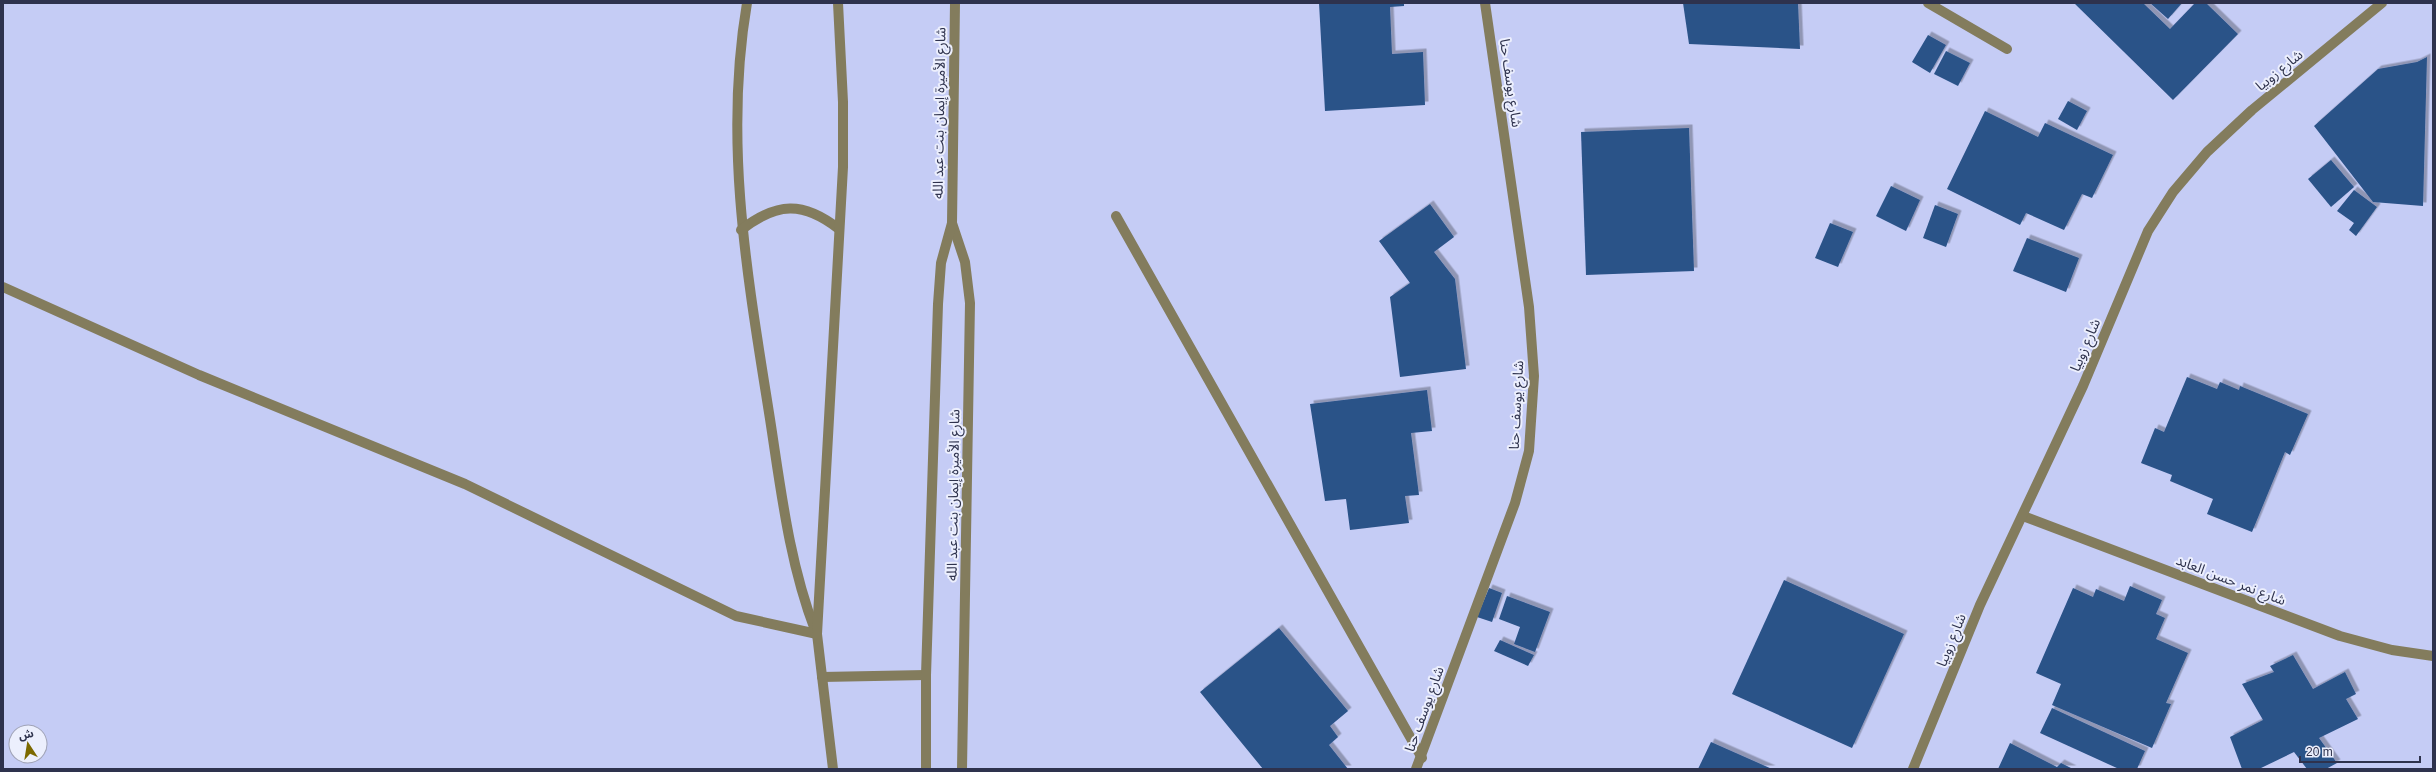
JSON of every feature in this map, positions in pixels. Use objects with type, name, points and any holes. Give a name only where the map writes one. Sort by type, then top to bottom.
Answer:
[{"type":"street","points":[[747,3],[741,35],[737,100],[737,165],[741,230],[794,568],[804,602],[817,634]]},
{"type":"street","points":[[833,769],[817,634],[843,167],[843,102],[838,3]]},
{"type":"street","name":"شارع الأميرة إيمان بنت عبد الله","points":[[926,769],[926,675],[938,283],[941,263],[952,223],[955,3]]},
{"type":"street","name":"شارع يوسف حنا","points":[[1416,769],[1422,758],[1515,503],[1529,451],[1534,376],[1529,307],[1486,3]]},
{"type":"street","points":[[1928,3],[2007,49]]},
{"type":"street","name":"شارع زوبيا","points":[[1913,769],[1980,605],[2083,386],[2148,231],[2173,192],[2207,152],[2252,110],[2382,3]]},
{"type":"street","points":[[741,230],[758,217],[779,209],[801,209],[822,216],[839,229]]},
{"type":"street","points":[[1116,216],[1422,758]]},
{"type":"street","name":"شارع الأميرة إيمان بنت عبد الله","points":[[952,223],[965,262],[970,303],[962,769]]},
{"type":"street","points":[[3,287],[199,375],[465,484],[736,616],[817,634]]},
{"type":"street","name":"شارع نمر حسن العابد","points":[[2023,516],[2340,636],[2392,650],[2433,656]]},
{"type":"street","points":[[822,676],[926,675]]},
{"type":"building","points":[[1319,3],[1404,3],[1404,6],[1390,7],[1392,54],[1423,52],[1425,105],[1325,111]]},
{"type":"building","points":[[1683,3],[1798,3],[1800,49],[1689,44]]},
{"type":"building","points":[[2074,3],[2143,3],[2170,29],[2195,3],[2206,3],[2238,34],[2173,100]]},
{"type":"building","points":[[2150,3],[2182,3],[2168,19]]},
{"type":"building","points":[[1928,35],[1946,45],[1930,73],[1912,62]]},
{"type":"building","points":[[1946,51],[1970,63],[1958,86],[1934,74]]},
{"type":"building","points":[[2427,57],[2423,206],[2373,202],[2314,126],[2378,69],[2417,62]]},
{"type":"building","points":[[2068,101],[2087,111],[2077,130],[2058,119]]},
{"type":"building","points":[[1985,111],[2038,137],[2045,123],[2113,155],[2092,198],[2082,194],[2064,230],[2026,213],[2020,225],[1947,189]]},
{"type":"building","points":[[1689,128],[1694,271],[1586,275],[1581,132]]},
{"type":"building","points":[[2331,160],[2354,187],[2331,207],[2308,179]]},
{"type":"building","points":[[1891,186],[1920,200],[1906,231],[1876,216]]},
{"type":"building","points":[[2354,190],[2377,207],[2356,236],[2349,230],[2354,223],[2337,211]]},
{"type":"building","points":[[1430,204],[1454,237],[1434,252],[1455,279],[1466,369],[1400,377],[1390,297],[1410,283],[1379,241]]},
{"type":"building","points":[[1935,205],[1958,214],[1946,247],[1923,238]]},
{"type":"building","points":[[1830,223],[1853,232],[1838,267],[1815,258]]},
{"type":"building","points":[[2027,238],[2079,258],[2066,292],[2013,271]]},
{"type":"building","points":[[2187,377],[2217,389],[2220,382],[2239,390],[2240,386],[2308,414],[2290,455],[2285,452],[2252,532],[2207,514],[2213,499],[2170,481],[2172,475],[2141,463],[2155,428],[2164,432]]},
{"type":"building","points":[[1427,390],[1432,431],[1411,433],[1419,495],[1405,496],[1409,523],[1350,530],[1346,499],[1325,501],[1310,404]]},
{"type":"building","points":[[1784,580],[1904,634],[1852,748],[1732,694]]},
{"type":"building","points":[[2130,586],[2162,600],[2156,614],[2165,618],[2156,639],[2188,653],[2166,703],[2171,704],[2152,748],[2052,705],[2061,684],[2036,673],[2073,588],[2093,597],[2096,589],[2124,601]]},
{"type":"building","points":[[1489,588],[1502,593],[1492,622],[1477,617]]},
{"type":"building","points":[[1507,596],[1550,612],[1535,652],[1514,644],[1520,627],[1499,619]]},
{"type":"building","points":[[1279,628],[1348,711],[1330,726],[1338,737],[1329,745],[1348,769],[1263,769],[1200,692]]},
{"type":"building","points":[[1500,640],[1534,655],[1528,666],[1494,651]]},
{"type":"building","points":[[2293,655],[2313,689],[2345,672],[2356,694],[2346,699],[2358,719],[2319,738],[2337,763],[2326,769],[2307,769],[2294,752],[2259,769],[2242,769],[2230,737],[2263,720],[2242,684],[2274,672],[2270,666]]},
{"type":"building","points":[[2052,708],[2145,751],[2137,769],[2119,769],[2040,733]]},
{"type":"building","points":[[1711,742],[1772,769],[1698,769]]},
{"type":"building","points":[[2010,743],[2057,767],[2061,763],[2073,769],[1998,769]]}]
